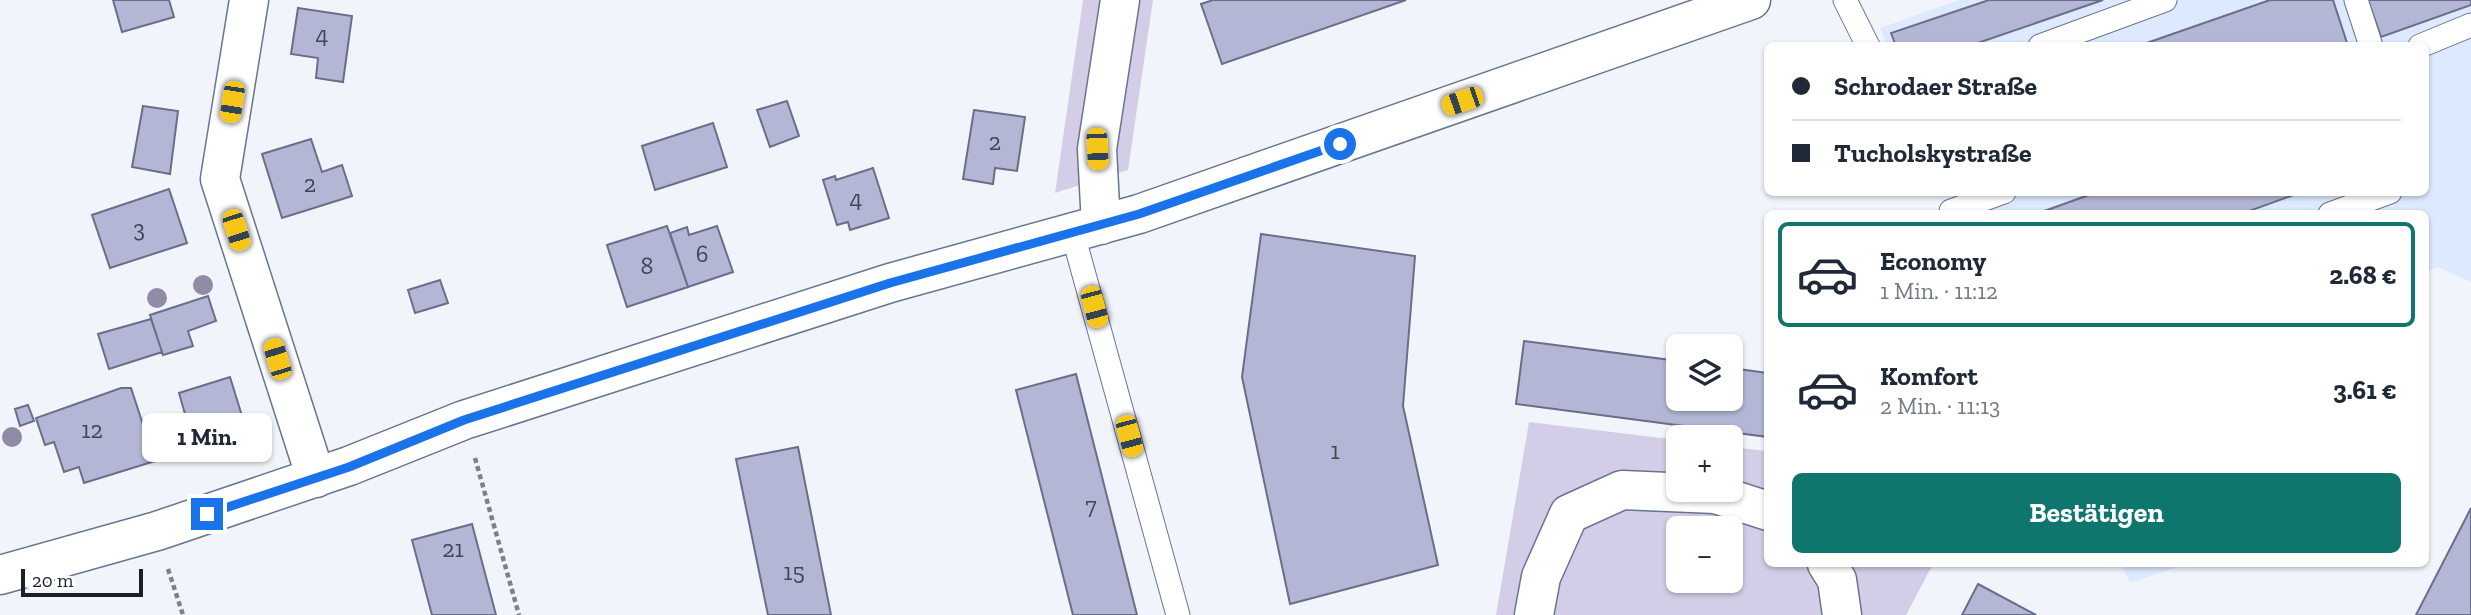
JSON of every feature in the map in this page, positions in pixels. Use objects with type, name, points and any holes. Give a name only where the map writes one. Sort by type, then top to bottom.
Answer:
[{"type":"street","points":[[248,0],[220,179],[316,478]]},
{"type":"street","points":[[1087,228],[1120,0]]},
{"type":"street","points":[[0,575],[157,531],[316,478],[464,420],[890,283],[1139,214],[1751,0]]},
{"type":"street","points":[[1534,615],[1541,577],[1569,514],[1622,491],[1715,494],[1764,510]]},
{"type":"street","points":[[1829,567],[1837,580],[1842,615]]},
{"type":"lane","points":[[1845,0],[1866,42]]},
{"type":"lane","points":[[2051,42],[2165,0]]},
{"type":"lane","points":[[2356,0],[2370,42]]},
{"type":"lane","points":[[2429,42],[2471,25]]},
{"type":"lane","points":[[1948,206],[1988,196]]},
{"type":"lane","points":[[2341,210],[2379,196]]},
{"type":"lane","points":[[1087,228],[1178,615]]},
{"type":"path","points":[[464,420],[519,615]]},
{"type":"path","points":[[157,531],[183,615]]},
{"type":"shaded area","points":[[1083,0],[1153,0],[1128,170],[1055,193]]},
{"type":"shaded area","points":[[1959,0],[2471,0],[2471,282],[2438,267],[2429,270],[2429,210],[1962,210],[1955,196],[2429,196],[2429,42],[1886,42],[1880,28]]},
{"type":"shaded area","points":[[1529,422],[1666,439],[1666,502],[1743,502],[1743,448],[1764,451],[1764,567],[1931,567],[1906,615],[1496,615]]},
{"type":"shaded area","points":[[2122,567],[2176,567],[2130,583]]},
{"type":"building","points":[[113,0],[169,0],[174,17],[122,32]]},
{"type":"building","points":[[1213,0],[1406,0],[1222,64],[1201,4]]},
{"type":"building","points":[[1989,0],[2103,0],[1981,42],[1894,42],[1891,33]]},
{"type":"building","points":[[2270,0],[2333,0],[2347,42],[2149,42]]},
{"type":"building","points":[[2368,0],[2471,0],[2471,5],[2381,37]]},
{"type":"building","points":[[298,8],[352,16],[343,82],[316,78],[318,58],[291,54]]},
{"type":"building","points":[[787,101],[799,136],[770,147],[757,110]]},
{"type":"building","points":[[143,106],[178,111],[170,174],[132,167]]},
{"type":"building","points":[[974,110],[1025,117],[1017,171],[995,168],[993,184],[963,179]]},
{"type":"building","points":[[713,123],[727,167],[655,190],[642,146]]},
{"type":"building","points":[[311,139],[322,172],[342,165],[352,196],[282,218],[262,154]]},
{"type":"building","points":[[873,168],[889,218],[850,230],[848,222],[837,225],[823,180],[835,176],[836,180]]},
{"type":"building","points":[[169,189],[187,243],[110,268],[92,215]]},
{"type":"building","points":[[2086,196],[2291,196],[2252,210],[2047,210]]},
{"type":"building","points":[[667,226],[688,287],[627,307],[607,245]]},
{"type":"building","points":[[717,226],[733,272],[688,287],[670,233],[687,227],[689,235]]},
{"type":"building","points":[[1261,234],[1415,256],[1403,406],[1438,565],[1290,604],[1242,377]]},
{"type":"building","points":[[440,280],[448,303],[415,313],[408,290]]},
{"type":"building","points":[[208,296],[216,321],[188,331],[193,346],[163,355],[150,315]]},
{"type":"building","points":[[151,319],[162,352],[109,369],[98,334]]},
{"type":"building","points":[[1524,341],[1666,359],[1666,411],[1743,411],[1743,370],[1764,372],[1764,436],[1743,434],[1743,425],[1676,425],[1516,404]]},
{"type":"building","points":[[1076,374],[1137,615],[1073,615],[1016,390]]},
{"type":"building","points":[[230,377],[247,432],[195,449],[179,393]]},
{"type":"building","points":[[121,388],[131,388],[155,461],[84,483],[79,467],[64,472],[54,442],[45,445],[36,418]]},
{"type":"building","points":[[28,405],[34,421],[20,426],[15,409]]},
{"type":"building","points":[[798,447],[831,615],[768,615],[736,459]]},
{"type":"building","points":[[2471,508],[2471,615],[2416,615]]},
{"type":"building","points":[[472,524],[496,615],[432,615],[412,540]]},
{"type":"building","points":[[1978,584],[2036,615],[1962,615]]},
{"type":"route","points":[[207,514],[349,467],[464,420],[890,283],[1139,214],[1340,144]]}]
